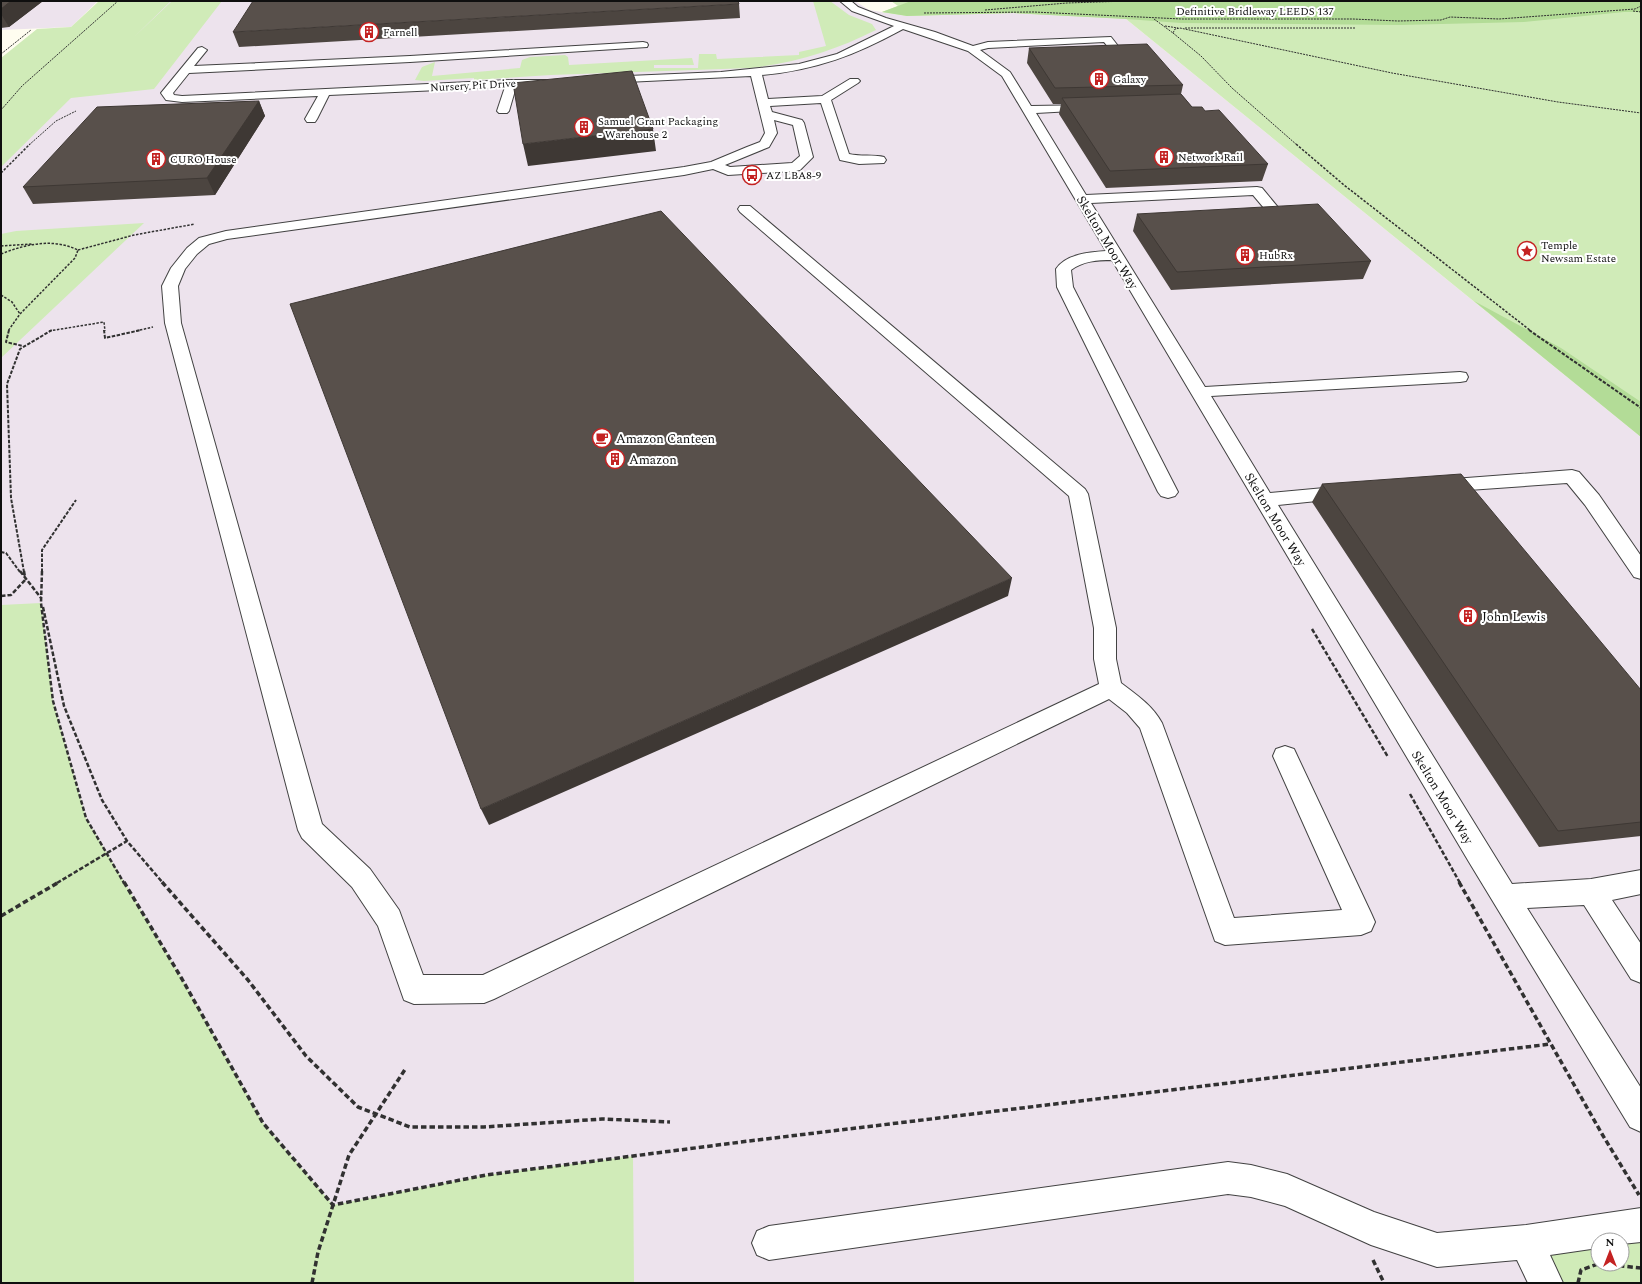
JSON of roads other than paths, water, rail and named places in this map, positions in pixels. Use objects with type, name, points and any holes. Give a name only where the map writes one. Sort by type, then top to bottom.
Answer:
[{"type":"street","name":"Skelton Moor Way","points":[[844,1],[868,15],[972,49],[1006,74],[1478,854],[1641,1116]]},
{"type":"street","points":[[597,80],[712,76],[794,69],[821,63],[856,50],[902,26]]},
{"type":"street","points":[[972,49],[988,45],[1107,39],[1117,51]]},
{"type":"street","points":[[1065,41],[1074,53]]},
{"type":"street","points":[[186,70],[412,68],[643,45]]},
{"type":"street","points":[[186,70],[202,50]]},
{"type":"street","points":[[391,89],[398,73],[412,68]]},
{"type":"street","points":[[408,88],[412,68]]},
{"type":"street","name":"Nursery Pit Drive","points":[[186,70],[167,93],[170,98],[182,99],[551,82]]},
{"type":"street","points":[[756,73],[771,133],[765,144],[714,165],[669,173],[226,235],[204,241],[192,250],[178,268],[170,286],[173,323],[311,830],[361,878],[390,919],[414,990],[484,989],[1110,688]]},
{"type":"street","points":[[765,109],[825,99],[854,81]]},
{"type":"street","points":[[503,111],[512,84]]},
{"type":"street","points":[[311,119],[325,92]]},
{"type":"street","points":[[825,99],[844,157],[859,160],[880,160]]},
{"type":"street","points":[[1028,110],[1102,107]]},
{"type":"street","points":[[714,165],[728,171],[794,167],[807,157],[798,123],[765,109]]},
{"type":"street","points":[[1082,199],[1191,200],[1257,191],[1274,211]]},
{"type":"street","points":[[745,209],[1078,494],[1105,628],[1105,659],[1110,688],[1135,706],[1150,723],[1226,932],[1361,922],[1285,756]]},
{"type":"street","points":[[1116,255],[1096,256],[1074,261],[1063,269],[1065,287],[1168,492]]},
{"type":"street","points":[[1199,392],[1460,377]]},
{"type":"street","points":[[1423,487],[1572,476],[1592,500],[1641,572]]},
{"type":"street","points":[[1265,500],[1360,491]]},
{"type":"street","points":[[1505,897],[1591,892],[1641,882]]},
{"type":"street","points":[[1591,892],[1641,969]]},
{"type":"street","points":[[769,1243],[1228,1178],[1251,1181],[1287,1190],[1371,1228],[1437,1250],[1526,1242],[1641,1225]]},
{"type":"street","points":[[1526,1242],[1546,1283]]},
{"type":"place","name":"Farnell","points":[[369,32]]},
{"type":"place","name":"Galaxy","points":[[1099,79]]},
{"type":"place","name":"Samuel Grant Packaging - Warehouse 2","points":[[584,127]]},
{"type":"place","name":"Network Rail","points":[[1164,157]]},
{"type":"place","name":"CURO House","points":[[156,159]]},
{"type":"place","name":"AZ LBA8-9","points":[[752,175]]},
{"type":"place","name":"Temple Newsam Estate","points":[[1527,251]]},
{"type":"place","name":"HubRx","points":[[1245,255]]},
{"type":"place","name":"Amazon Canteen","points":[[602,438]]},
{"type":"place","name":"Amazon","points":[[615,459]]},
{"type":"place","name":"John Lewis","points":[[1468,616]]}]
